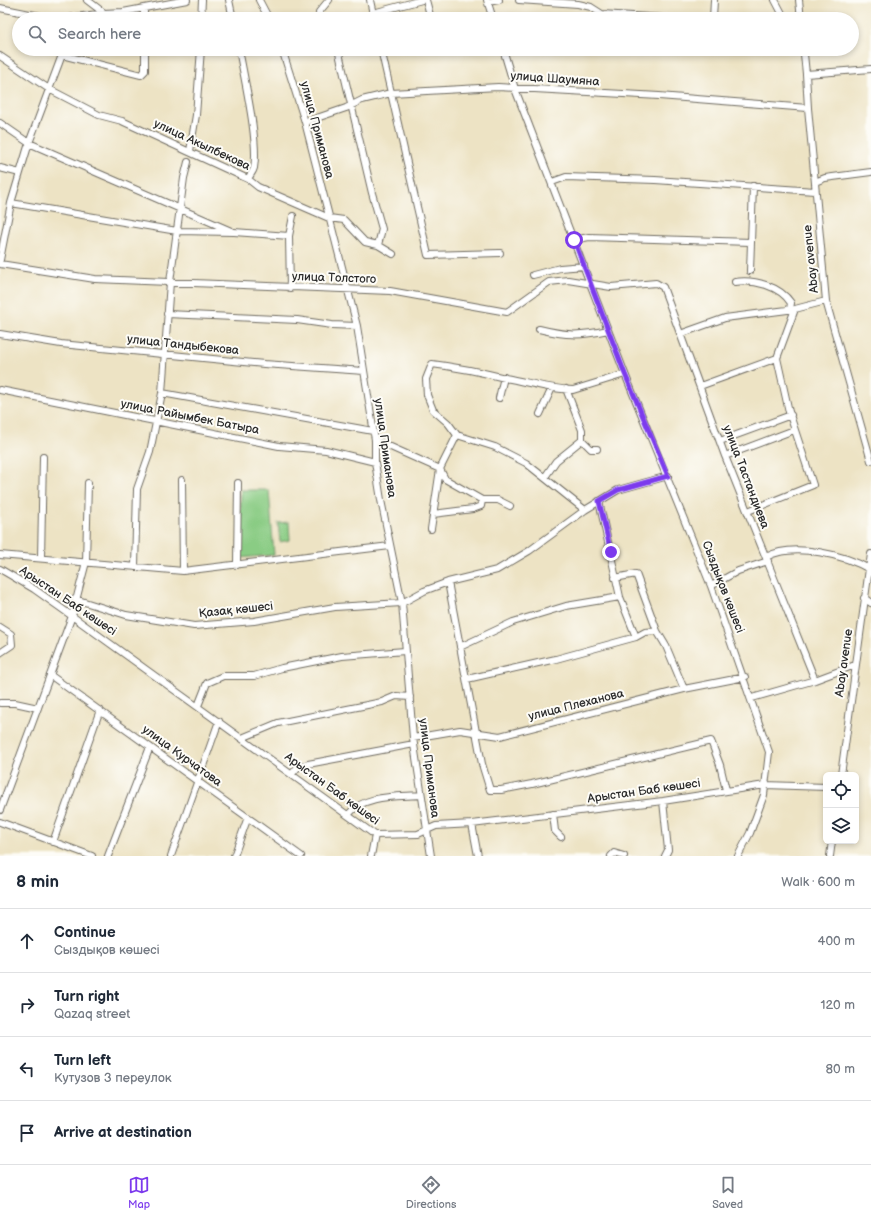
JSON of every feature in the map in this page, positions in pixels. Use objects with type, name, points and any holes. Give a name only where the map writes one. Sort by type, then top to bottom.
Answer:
[{"type":"street","points":[[87,0],[103,12]]},
{"type":"street","points":[[124,12],[187,0]]},
{"type":"street","points":[[201,12],[202,0]]},
{"type":"street","points":[[229,0],[232,12]]},
{"type":"street","points":[[259,0],[265,12]]},
{"type":"street","points":[[319,12],[329,0]]},
{"type":"street","points":[[370,0],[372,12]]},
{"type":"street","points":[[385,12],[422,0]]},
{"type":"street","points":[[426,0],[429,12]]},
{"type":"street","points":[[492,12],[488,1],[499,0]]},
{"type":"street","points":[[519,0],[578,2],[591,7],[595,12]]},
{"type":"street","points":[[713,12],[714,0]]},
{"type":"street","points":[[775,0],[781,12]]},
{"type":"street","points":[[799,0],[800,12]]},
{"type":"street","points":[[0,8],[20,12]]},
{"type":"street","name":"улица Акылбекова","points":[[0,56],[49,89],[99,115],[122,121],[190,151],[248,179],[258,187],[329,218],[344,220],[365,242],[378,245],[393,254]]},
{"type":"street","points":[[0,260],[11,203],[29,143],[60,56]]},
{"type":"street","points":[[75,56],[141,75],[146,71],[145,56]]},
{"type":"street","points":[[190,151],[196,115],[200,56]]},
{"type":"street","points":[[240,56],[252,129],[255,159],[254,170],[248,179]]},
{"type":"street","name":"улица Приманова","points":[[284,56],[305,122],[357,326],[375,440],[375,462],[402,603],[413,741],[431,856]]},
{"type":"street","points":[[340,56],[372,193],[382,228],[378,245]]},
{"type":"street","points":[[383,56],[428,255],[500,253]]},
{"type":"street","name":"Сыздықов көшесі","points":[[505,56],[516,89],[625,374],[668,476],[711,586],[745,677],[769,752],[764,796],[750,834],[738,856]]},
{"type":"street","name":"Abay avenue","points":[[804,56],[826,301],[871,461]]},
{"type":"street","points":[[806,74],[871,69]]},
{"type":"street","name":"улица Шаумяна","points":[[305,122],[346,108],[351,104],[362,100],[391,93],[498,87],[659,96],[808,108]]},
{"type":"street","points":[[0,123],[29,143],[234,232]]},
{"type":"street","points":[[135,567],[137,489],[150,452],[162,393],[170,282],[184,178],[188,162]]},
{"type":"street","points":[[0,168],[20,173]]},
{"type":"street","points":[[815,182],[825,178],[871,172]]},
{"type":"street","points":[[552,182],[566,177],[655,180],[815,191]]},
{"type":"street","points":[[750,271],[753,186]]},
{"type":"street","points":[[11,203],[177,231],[234,232],[289,236]]},
{"type":"street","points":[[290,288],[289,236],[293,216]]},
{"type":"street","points":[[214,223],[215,232]]},
{"type":"street","points":[[574,240],[589,237],[751,242]]},
{"type":"street","name":"улица Толстого","points":[[0,264],[95,279],[390,291],[507,312],[549,282],[568,280],[611,287],[656,283]]},
{"type":"street","points":[[533,275],[560,268],[584,266]]},
{"type":"street","points":[[734,282],[746,280],[768,286],[786,294],[791,302],[793,309],[777,358],[794,430],[813,485],[748,511]]},
{"type":"street","name":"улица Тастандиева","points":[[656,283],[663,287],[725,456],[815,680]]},
{"type":"street","points":[[680,334],[725,318],[793,309],[826,301]]},
{"type":"street","points":[[168,314],[297,320],[332,325],[357,326]]},
{"type":"street","points":[[539,329],[559,334],[580,336],[608,330]]},
{"type":"street","name":"улица Тандыбекова","points":[[0,334],[61,344],[166,353],[264,364],[364,371]]},
{"type":"street","points":[[700,386],[777,358]]},
{"type":"street","points":[[585,510],[526,463],[495,447],[457,435],[448,423],[433,410],[427,395],[426,379],[432,364],[504,377],[552,388],[573,390],[625,374]]},
{"type":"street","points":[[499,398],[504,377]]},
{"type":"street","points":[[540,414],[552,388]]},
{"type":"street","points":[[566,389],[582,430],[582,440],[591,449],[597,449]]},
{"type":"street","name":"улица Райымбек Батыра","points":[[0,390],[279,446],[326,450],[375,462]]},
{"type":"street","points":[[162,393],[373,431]]},
{"type":"street","points":[[720,441],[791,415]]},
{"type":"street","points":[[725,456],[794,430]]},
{"type":"street","points":[[432,529],[440,469],[457,435]]},
{"type":"street","points":[[375,440],[440,469],[445,479],[482,500],[498,500],[510,506]]},
{"type":"street","points":[[545,477],[556,461],[582,440]]},
{"type":"street","points":[[41,558],[43,457]]},
{"type":"street","points":[[402,603],[424,591],[448,582],[497,570],[529,551],[585,510],[618,490],[668,476]]},
{"type":"street","points":[[182,480],[183,571]]},
{"type":"street","points":[[0,810],[72,616],[86,562],[88,483]]},
{"type":"street","points":[[237,565],[238,483]]},
{"type":"street","points":[[433,514],[473,509],[481,506],[482,500]]},
{"type":"street","points":[[599,501],[620,597],[636,637]]},
{"type":"street","points":[[0,555],[183,571],[390,546]]},
{"type":"street","points":[[711,586],[738,571],[767,559],[773,553],[824,553],[864,564],[870,569]]},
{"type":"street","name":"Abay avenue","points":[[841,772],[871,554]]},
{"type":"street","name":"Арыстан Баб көшесі","points":[[0,569],[34,589],[375,835],[418,834],[426,829],[436,826],[472,824],[664,801],[765,785],[823,787]]},
{"type":"street","points":[[615,578],[636,574],[657,631],[666,646],[684,689]]},
{"type":"street","points":[[448,582],[482,764],[490,790],[501,790],[532,784],[711,741],[720,765],[726,790]]},
{"type":"street","points":[[460,647],[513,622],[566,606],[620,597]]},
{"type":"street","points":[[864,598],[871,603]]},
{"type":"street","name":"Қазақ көшесі","points":[[76,599],[126,615],[194,626],[254,621],[335,607],[402,603]]},
{"type":"street","points":[[0,627],[11,634],[12,645],[0,653]]},
{"type":"street","points":[[467,679],[556,659],[636,637],[645,632],[657,631]]},
{"type":"street","points":[[198,706],[207,683],[216,678],[254,676],[282,668],[342,656],[405,651]]},
{"type":"street","points":[[752,698],[815,680],[855,665]]},
{"type":"street","name":"улица Курчатова","points":[[50,675],[248,817],[298,855]]},
{"type":"street","name":"улица Плеханова","points":[[292,774],[297,768],[308,764],[460,730],[500,736],[684,689],[745,677]]},
{"type":"street","points":[[242,738],[278,723],[382,702],[396,696],[410,697]]},
{"type":"street","points":[[0,703],[15,703],[38,708]]},
{"type":"street","points":[[53,842],[100,710]]},
{"type":"street","points":[[171,856],[219,721]]},
{"type":"street","points":[[108,856],[150,747]]},
{"type":"street","points":[[348,815],[354,806],[368,801],[421,795]]},
{"type":"street","points":[[664,801],[668,850],[665,856]]},
{"type":"street","points":[[553,814],[554,831],[561,837]]},
{"type":"street","points":[[234,856],[248,817]]},
{"type":"street","points":[[0,822],[92,856]]},
{"type":"street","points":[[472,824],[478,856]]},
{"type":"street","points":[[371,856],[375,835]]},
{"type":"street","points":[[830,856],[832,844]]},
{"type":"street","points":[[610,856],[614,853],[624,856]]},
{"type":"green space","points":[[241,490],[269,490],[274,555],[240,558]]},
{"type":"green space","points":[[289,522],[290,540],[280,542],[278,523]]},
{"type":"route","points":[[574,240],[625,374],[668,476],[618,490],[599,501],[611,552]]}]
